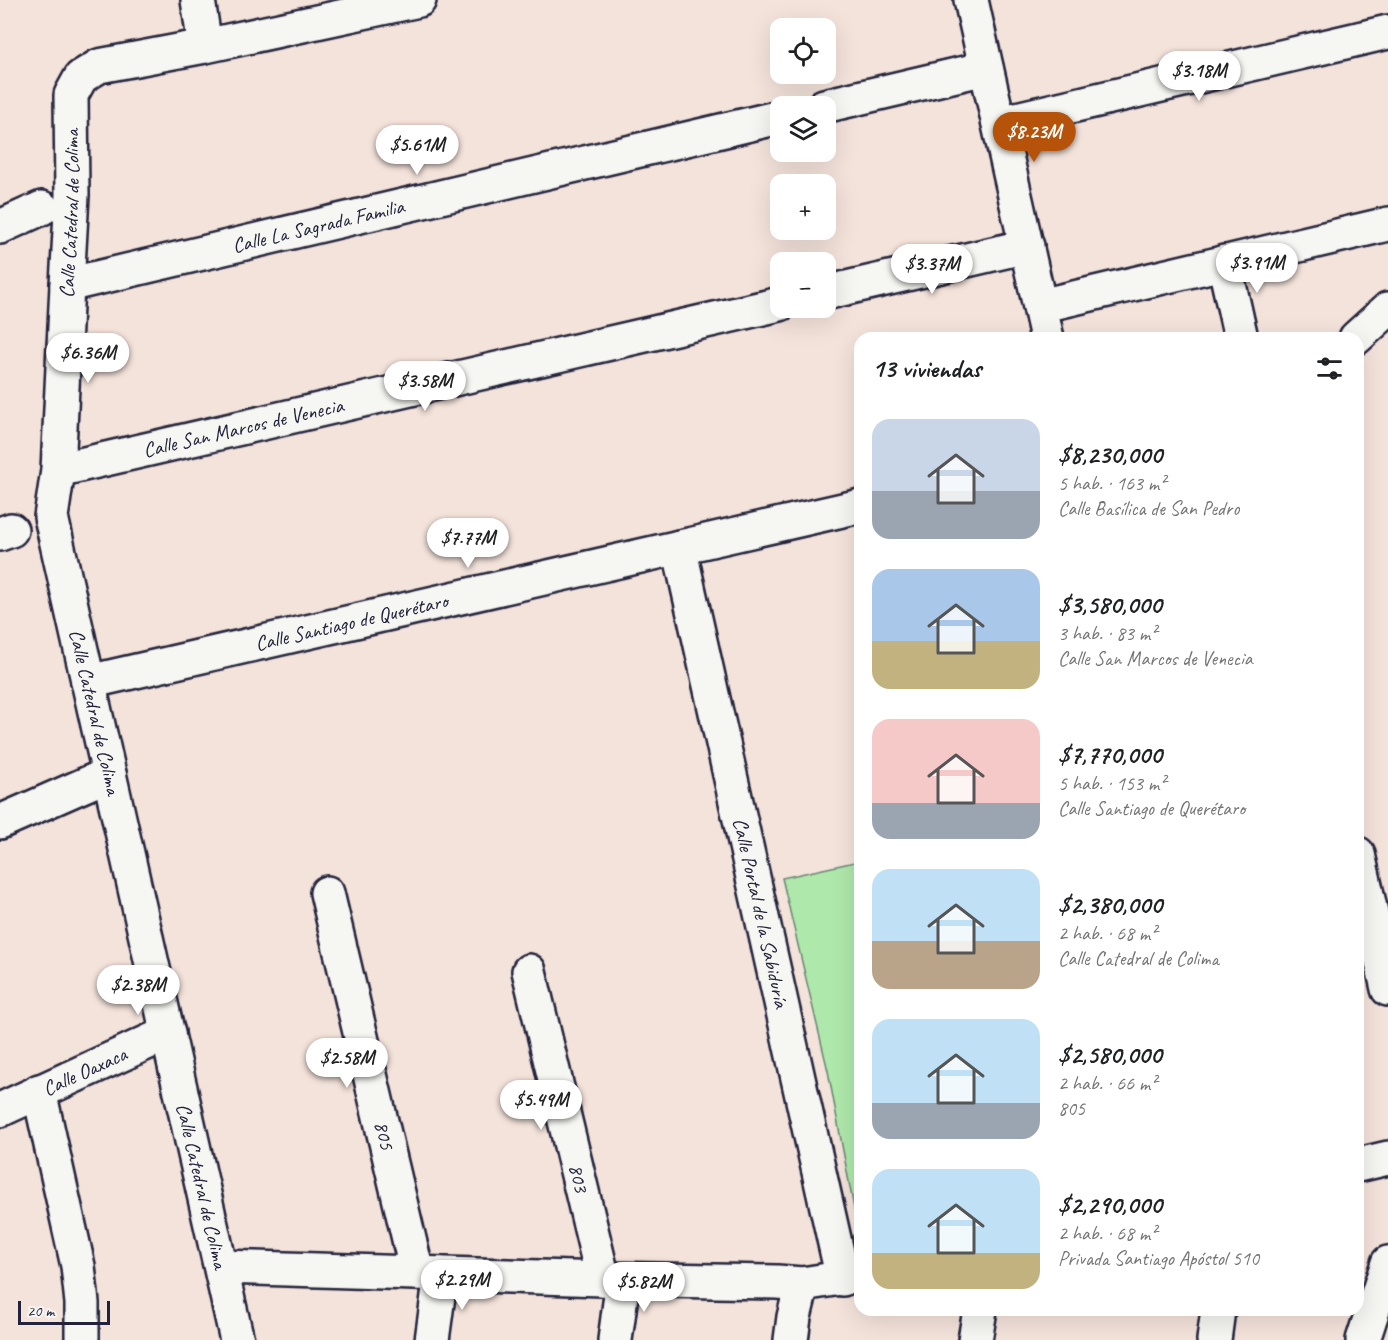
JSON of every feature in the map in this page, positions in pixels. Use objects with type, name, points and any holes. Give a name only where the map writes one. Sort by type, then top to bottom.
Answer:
[{"type":"street","points":[[198,0],[205,46],[420,0]]},
{"type":"street","points":[[971,0],[1046,332]]},
{"type":"street","points":[[999,123],[1388,32]]},
{"type":"street","name":"Calle Catedral de Colima","points":[[205,46],[99,66],[81,76],[71,95],[72,195],[58,470],[51,517],[237,1340]]},
{"type":"street","points":[[836,103],[986,68]]},
{"type":"street","name":"Calle La Sagrada Familia","points":[[67,285],[770,119]]},
{"type":"street","points":[[0,227],[42,208]]},
{"type":"street","points":[[1040,306],[1388,224]]},
{"type":"street","points":[[836,290],[1027,246]]},
{"type":"street","points":[[1224,262],[1240,332]]},
{"type":"street","name":"Calle San Marcos de Venecia","points":[[58,470],[770,306]]},
{"type":"street","points":[[1363,332],[1388,309]]},
{"type":"street","name":"Calle Santiago de Querétaro","points":[[88,682],[854,507]]},
{"type":"street","name":"Calle Portal de la Sabiduría","points":[[679,547],[851,1277]]},
{"type":"street","points":[[0,822],[109,774]]},
{"type":"street","points":[[1364,881],[1388,989]]},
{"type":"street","name":"805","points":[[327,893],[429,1274]]},
{"type":"street","name":"803","points":[[529,971],[613,1280]]},
{"type":"street","name":"Calle Oaxaca","points":[[0,1110],[168,1033]]},
{"type":"street","points":[[39,1091],[78,1266],[82,1303],[82,1340]]},
{"type":"street","points":[[1364,1164],[1388,1158]]},
{"type":"street","points":[[1363,1340],[1388,1263]]},
{"type":"street","points":[[221,1267],[802,1284],[851,1277]]},
{"type":"street","points":[[429,1274],[432,1340]]},
{"type":"street","points":[[613,1280],[615,1340]]},
{"type":"street","points":[[791,1340],[802,1284]]},
{"type":"street","points":[[975,1340],[979,1316]]},
{"type":"street","points":[[1214,1340],[1217,1316]]},
{"type":"green space","points":[[854,862],[854,1209],[828,1071],[782,878]]}]
